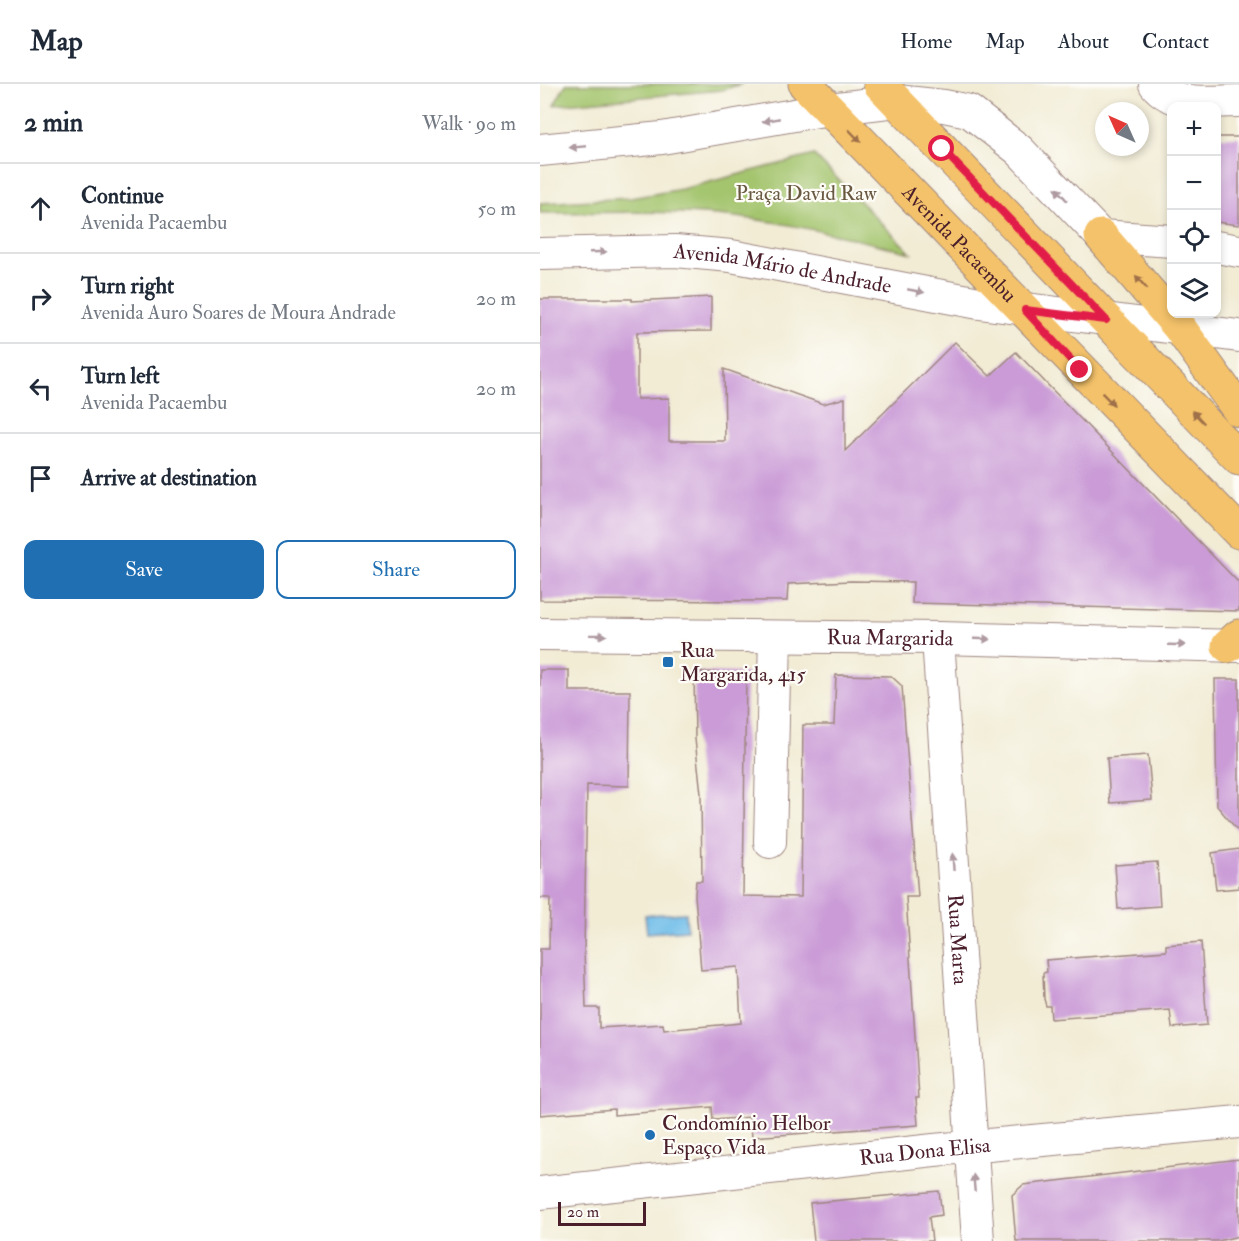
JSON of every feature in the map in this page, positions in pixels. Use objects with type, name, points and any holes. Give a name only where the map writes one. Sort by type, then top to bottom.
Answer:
[{"type":"main road","name":"Avenida Pacaembu","points":[[805,84],[1239,532]]},
{"type":"main road","points":[[888,93],[1239,458]]},
{"type":"main road","points":[[1101,236],[1179,327],[1239,410]]},
{"type":"street","points":[[1155,84],[1166,94],[1183,101],[1239,100]]},
{"type":"street","points":[[540,150],[663,138],[829,109],[888,93],[969,111],[1019,150],[1101,236],[1167,242]]},
{"type":"street","points":[[1221,248],[1239,251]]},
{"type":"street","name":"Avenida Mário de Andrade","points":[[540,254],[675,251],[730,256],[1025,310],[1239,336]]},
{"type":"street","name":"Rua Margarida","points":[[540,634],[1235,643]]},
{"type":"street","points":[[770,842],[776,637]]},
{"type":"street","name":"Rua Marta","points":[[939,638],[970,1147],[978,1241]]},
{"type":"street","name":"Rua Dona Elisa","points":[[540,1193],[970,1147],[1239,1122]]},
{"type":"green space","points":[[566,84],[742,84],[722,90],[554,105]]},
{"type":"green space","name":"Praça David Raw","points":[[814,155],[911,253],[826,233],[740,217],[664,212],[540,213],[540,203],[631,198],[682,189]]},
{"type":"water","points":[[686,913],[687,930],[647,933],[645,915]]},
{"type":"building","points":[[1221,137],[1239,137],[1239,225],[1221,223]]},
{"type":"building","points":[[711,297],[711,331],[637,332],[637,399],[669,398],[669,441],[725,441],[724,369],[823,404],[845,398],[845,451],[955,342],[990,376],[1016,352],[1239,583],[1239,611],[912,603],[913,582],[851,581],[788,584],[787,601],[540,600],[540,299],[632,299],[632,301]]},
{"type":"building","points":[[540,670],[569,670],[569,691],[630,691],[629,786],[587,785],[584,950],[586,1008],[599,1008],[599,1028],[663,1024],[664,1030],[741,1023],[738,967],[701,970],[695,895],[696,881],[702,881],[701,794],[695,739],[694,672],[746,673],[743,896],[801,897],[803,725],[834,725],[836,675],[891,676],[902,686],[918,897],[906,897],[919,1098],[916,1098],[918,1125],[752,1137],[750,1117],[713,1120],[712,1107],[614,1115],[614,1109],[540,1115],[540,949],[549,949],[550,898],[540,898]]},
{"type":"building","points":[[1215,679],[1239,679],[1239,832],[1217,806]]},
{"type":"building","points":[[1148,755],[1152,800],[1110,803],[1107,758]]},
{"type":"building","points":[[1239,849],[1239,888],[1216,890],[1212,853]]},
{"type":"building","points":[[1157,862],[1160,906],[1118,909],[1115,865]]},
{"type":"building","points":[[1201,942],[1207,1025],[1172,1028],[1170,1010],[1051,1019],[1050,1006],[1046,1006],[1044,999],[1043,973],[1047,972],[1046,960],[1166,951],[1166,945]]},
{"type":"building","points":[[1239,1159],[1239,1236],[1218,1241],[1016,1241],[1012,1195],[1023,1185]]},
{"type":"building","points":[[939,1191],[942,1215],[929,1217],[932,1241],[814,1241],[810,1203]]},
{"type":"place","name":"Rua Margarida, 415","points":[[668,662]]},
{"type":"place","name":"Condomínio Helbor Espaço Vida","points":[[650,1135]]},
{"type":"route","points":[[942,149],[1106,320],[1025,310],[1080,370]]}]
